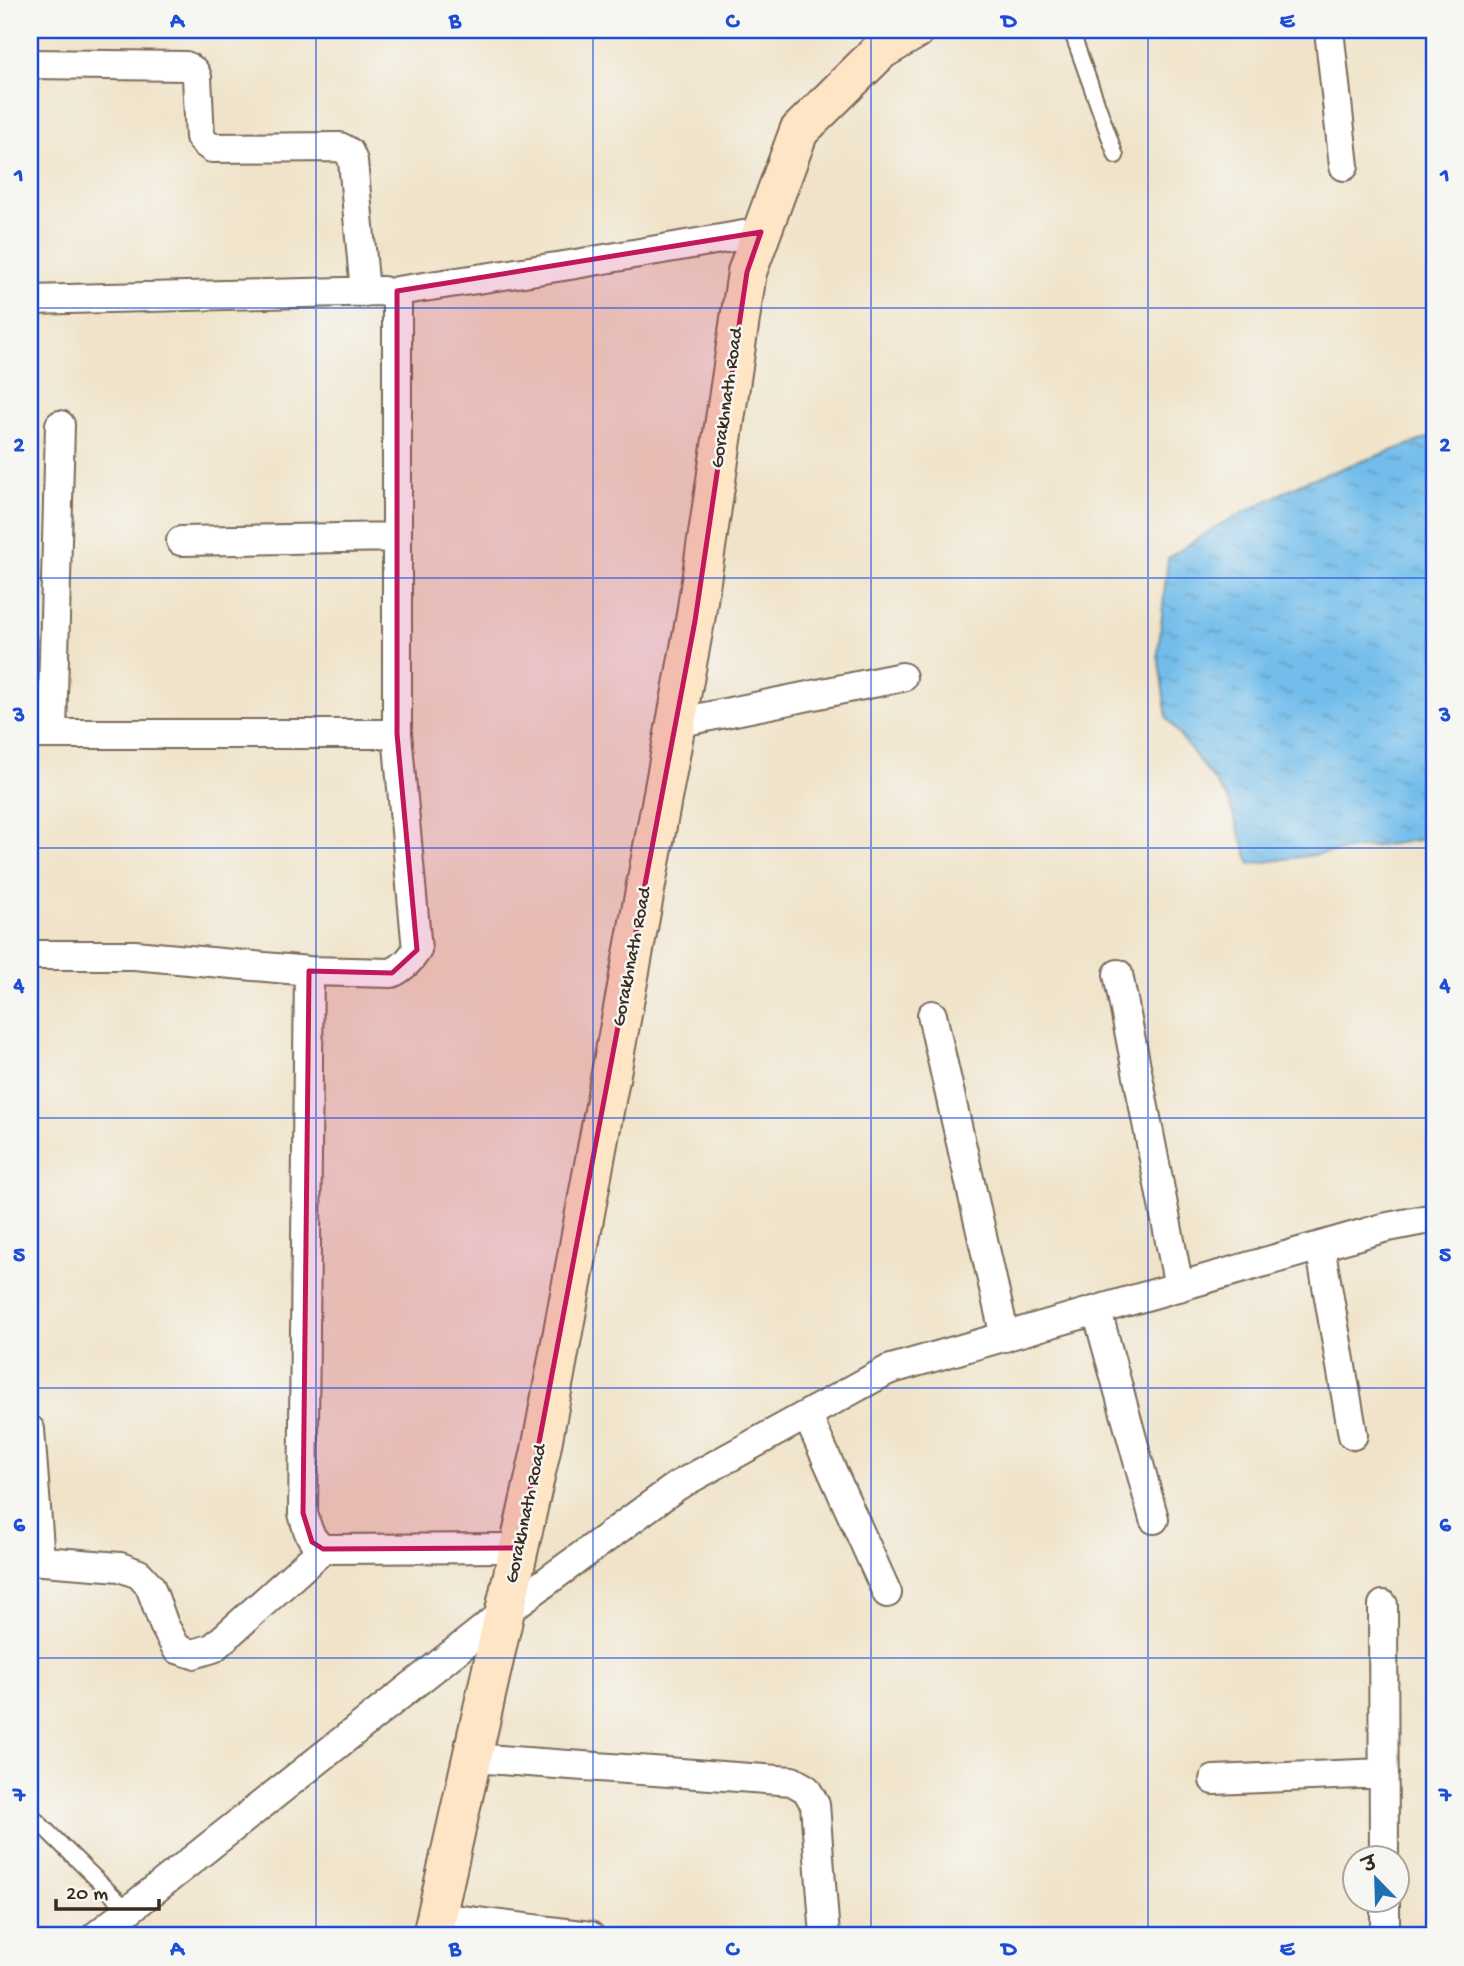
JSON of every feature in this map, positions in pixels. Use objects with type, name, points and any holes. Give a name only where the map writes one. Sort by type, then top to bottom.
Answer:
[{"type":"main road","name":"Gorakhnath Road","points":[[434,1927],[541,1450],[697,607],[747,272],[799,131],[881,50],[915,30]]},
{"type":"street","points":[[1329,30],[1344,166]]},
{"type":"street","points":[[30,64],[186,66],[194,71],[197,78],[200,137],[212,148],[340,147],[349,152],[354,161],[365,292]]},
{"type":"street","points":[[30,300],[397,291],[761,232]]},
{"type":"street","points":[[30,955],[134,955],[309,971],[392,973],[406,965],[417,950],[397,734],[397,291]]},
{"type":"street","points":[[60,425],[41,734],[397,734]]},
{"type":"street","points":[[181,541],[397,537]]},
{"type":"street","points":[[676,723],[902,677]]},
{"type":"street","points":[[309,971],[303,1513],[313,1542],[323,1549],[519,1548]]},
{"type":"street","points":[[1118,974],[1179,1287]]},
{"type":"street","points":[[932,1015],[1005,1337]]},
{"type":"street","points":[[96,1936],[505,1612],[677,1486],[888,1370],[1383,1228],[1434,1218]]},
{"type":"street","points":[[1320,1246],[1353,1434]]},
{"type":"street","points":[[1097,1311],[1154,1519]]},
{"type":"street","points":[[807,1415],[887,1593]]},
{"type":"street","points":[[30,1430],[35,1560],[120,1567],[139,1574],[150,1586],[164,1625],[177,1649],[192,1654],[213,1647],[323,1549]]},
{"type":"street","points":[[1382,1605],[1384,1843]]},
{"type":"street","points":[[472,1759],[792,1781],[806,1789],[815,1804],[825,1936]]},
{"type":"street","points":[[1214,1780],[1384,1773]]},
{"type":"street","points":[[1385,1913],[1385,1936]]},
{"type":"street","points":[[434,1927],[590,1936]]},
{"type":"lane","points":[[1071,30],[1116,156]]},
{"type":"lane","points":[[30,1814],[128,1910]]},
{"type":"highlighted area","points":[[761,232],[747,272],[695,621],[519,1548],[323,1549],[312,1542],[303,1513],[309,971],[392,973],[417,950],[397,734],[397,291]]},
{"type":"water","points":[[1434,436],[1434,838],[1250,864],[1228,799],[1167,718],[1158,654],[1168,558],[1217,526],[1306,481]]}]
